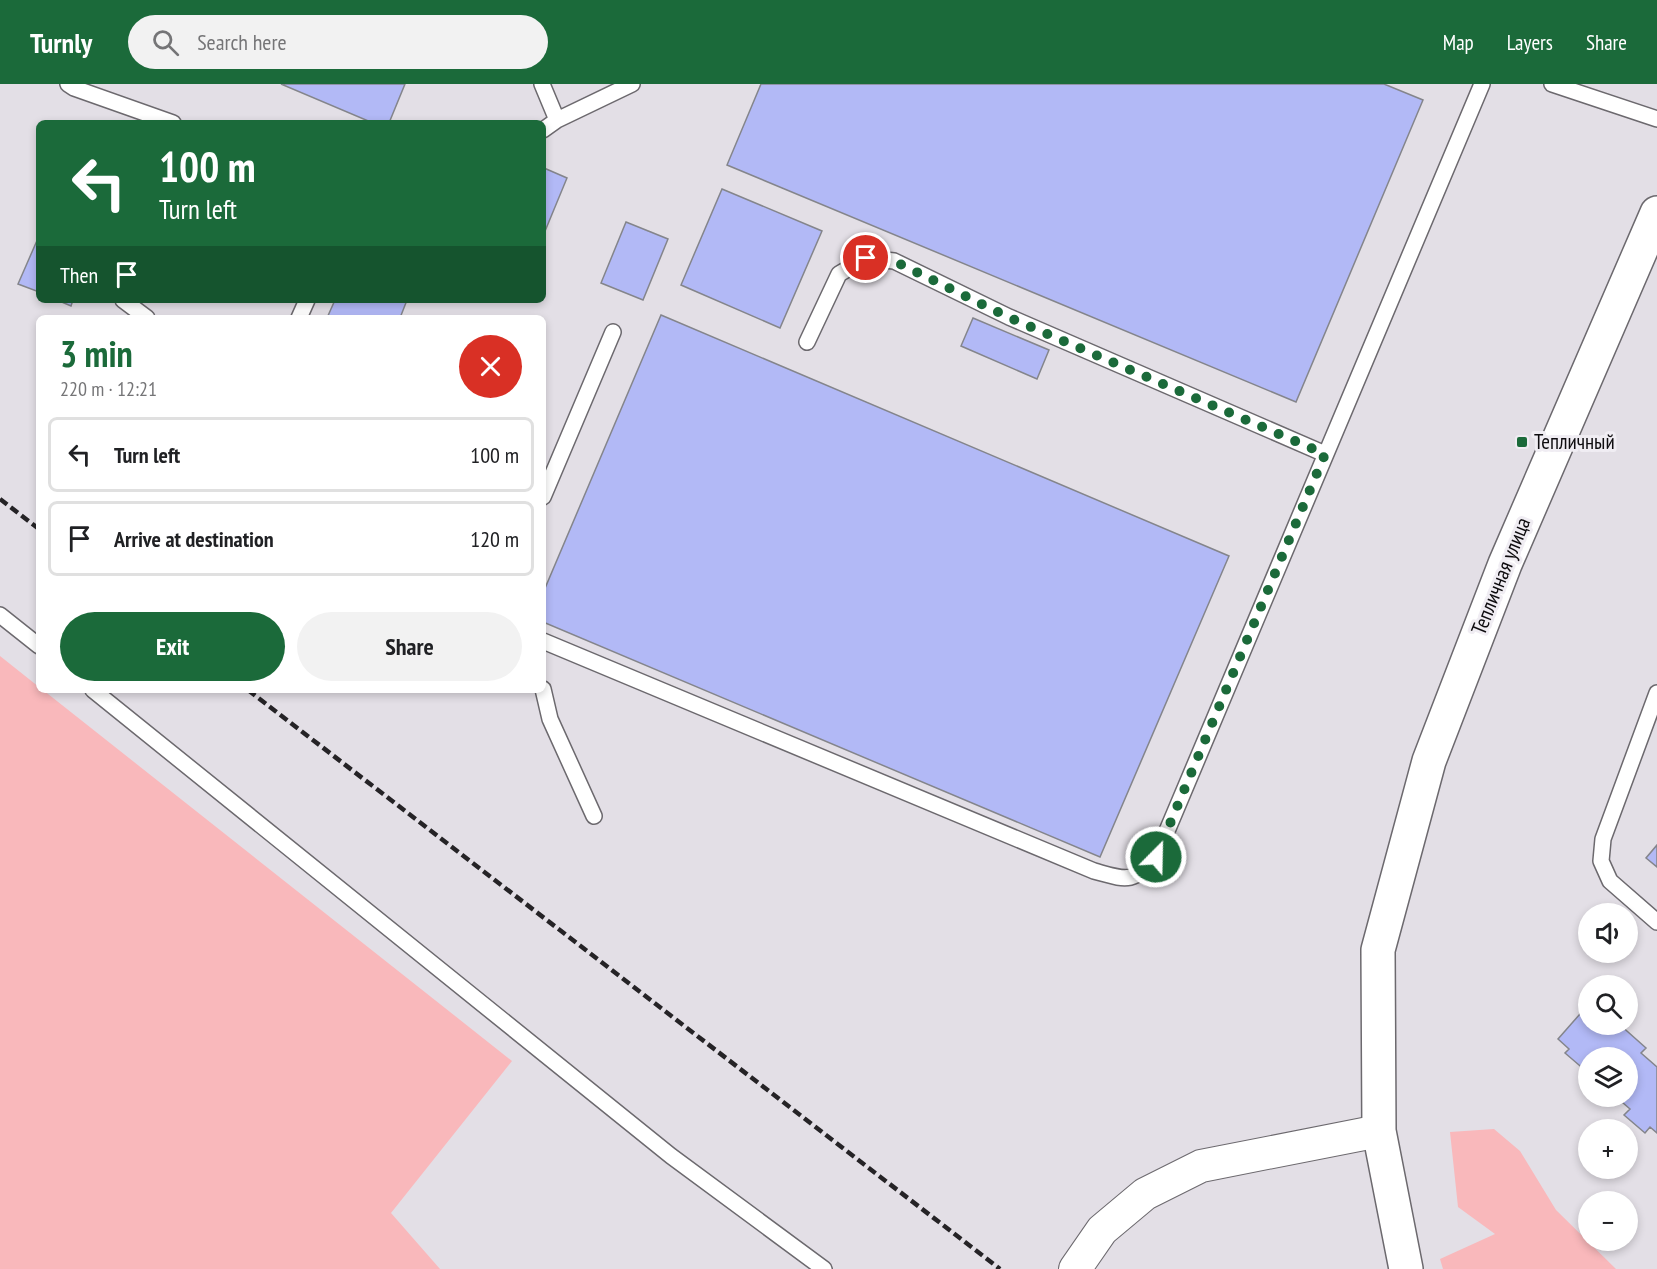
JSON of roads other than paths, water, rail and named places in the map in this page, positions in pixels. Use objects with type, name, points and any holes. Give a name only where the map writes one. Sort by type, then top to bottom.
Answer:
[{"type":"street","name":"Тепличная улица","points":[[1406,1269],[1379,1131],[1378,950],[1429,761],[1505,564],[1657,213]]},
{"type":"street","points":[[1075,1269],[1102,1230],[1145,1194],[1201,1166],[1379,1131]]},
{"type":"lane","points":[[68,84],[164,120]]},
{"type":"lane","points":[[542,84],[556,120]]},
{"type":"lane","points":[[546,128],[556,120],[632,84]]},
{"type":"lane","points":[[546,642],[1094,871],[1123,879],[1142,872],[1156,857],[1482,84]]},
{"type":"lane","points":[[1552,84],[1657,119]]},
{"type":"lane","points":[[807,342],[839,274],[866,258],[894,261],[1008,317],[1325,454]]},
{"type":"lane","points":[[127,303],[143,315]]},
{"type":"lane","points":[[546,490],[613,332]]},
{"type":"lane","points":[[0,615],[36,644]]},
{"type":"lane","points":[[97,693],[672,1156],[824,1269]]},
{"type":"lane","points":[[544,693],[550,719],[594,816]]},
{"type":"lane","points":[[1657,693],[1603,839],[1601,861],[1610,881],[1657,922]]},
{"type":"railway","points":[[0,499],[36,527]]},
{"type":"railway","points":[[252,693],[1000,1269]]},
{"type":"place","name":"Тепличный","points":[[1522,442]]}]
